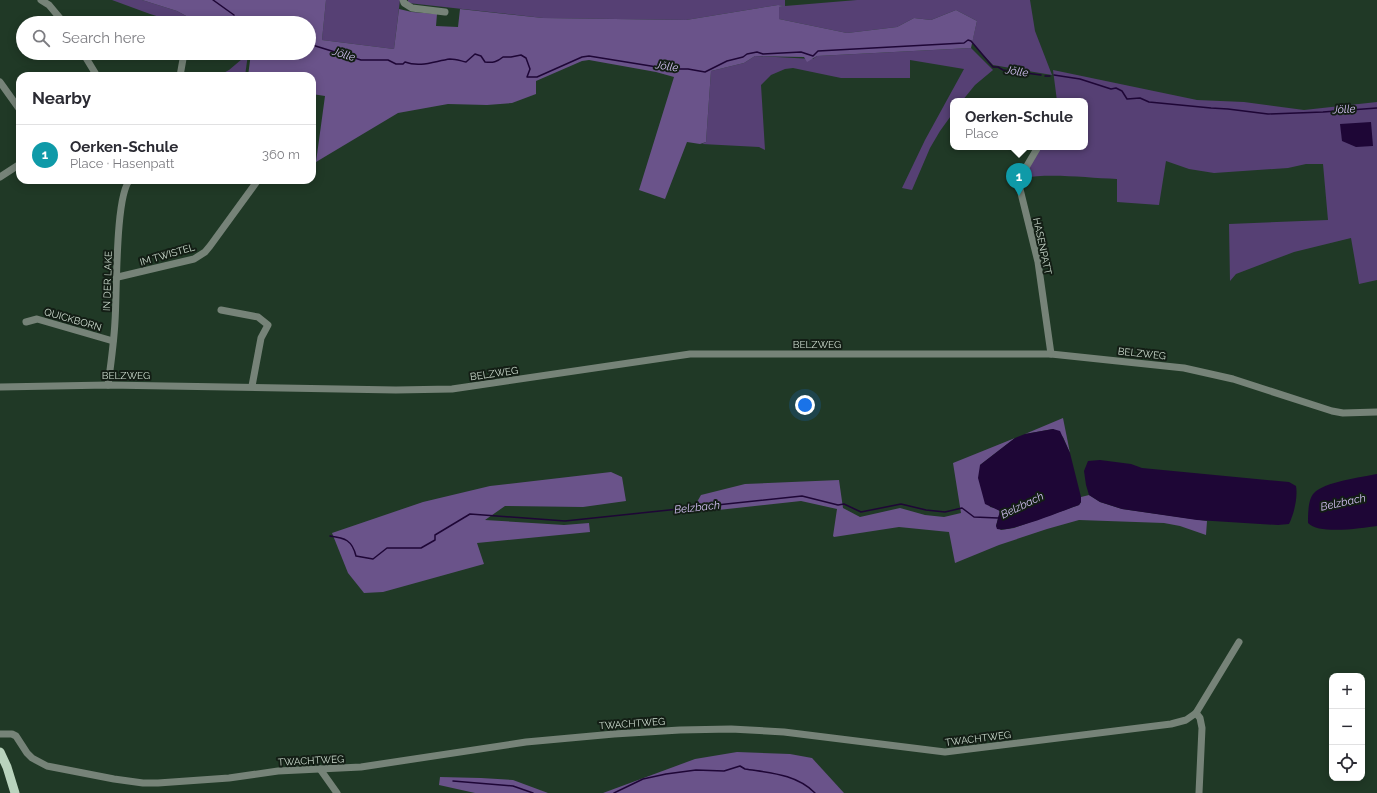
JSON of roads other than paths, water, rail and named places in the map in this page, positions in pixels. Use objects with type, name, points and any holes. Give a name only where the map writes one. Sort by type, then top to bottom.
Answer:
[{"type":"main road","points":[[0,752],[7,767],[15,793]]},
{"type":"street","points":[[41,0],[49,5],[58,16]]},
{"type":"street","points":[[403,0],[404,3],[412,8],[445,12]]},
{"type":"street","points":[[87,60],[94,72]]},
{"type":"street","points":[[181,72],[183,60]]},
{"type":"street","points":[[0,82],[16,104]]},
{"type":"street","name":"HASENPATT","points":[[1036,150],[1018,180],[1038,262],[1051,354]]},
{"type":"street","points":[[0,177],[16,167]]},
{"type":"street","name":"IN DER LAKE","points":[[108,385],[118,278],[118,238],[120,216],[124,190],[127,184]]},
{"type":"street","name":"IM TWISTEL","points":[[118,278],[200,256],[210,246],[255,184]]},
{"type":"street","points":[[221,310],[258,317],[268,325],[261,338],[252,386]]},
{"type":"street","name":"QUICKBORN","points":[[26,322],[37,319],[113,341]]},
{"type":"street","name":"BELZWEG","points":[[0,387],[108,385],[252,386],[396,390],[452,389],[676,356],[707,354],[1051,354],[1184,368],[1233,379],[1332,411],[1343,413],[1377,412]]},
{"type":"street","points":[[1199,793],[1202,728],[1200,718],[1196,713],[1239,642]]},
{"type":"street","name":"TWACHTWEG","points":[[0,734],[12,734],[16,736],[32,758],[47,766],[107,778],[143,783],[158,783],[203,780],[278,771],[360,767],[526,742],[614,734],[687,730],[731,729],[784,732],[945,752],[1171,724],[1186,720],[1196,713]]},
{"type":"street","points":[[320,769],[337,793]]},
{"type":"water","points":[[1371,122],[1373,146],[1356,147],[1342,141],[1340,124]]},
{"type":"water","points":[[1053,429],[1060,431],[1070,453],[1081,502],[1079,505],[1013,528],[997,529],[996,526],[1000,511],[985,504],[978,478],[980,465],[1015,438],[1025,434]]},
{"type":"water","points":[[1100,460],[1131,464],[1142,468],[1289,482],[1296,486],[1294,510],[1289,524],[1278,525],[1197,520],[1122,509],[1100,502],[1089,495],[1084,471],[1088,461]]},
{"type":"water","points":[[1377,474],[1377,526],[1331,530],[1314,527],[1308,523],[1311,499],[1314,493],[1319,489],[1344,480]]},
{"type":"waterway","name":"Jölle","points":[[213,0],[234,15]]},
{"type":"waterway","name":"Jölle","points":[[316,46],[361,60],[388,60],[396,64],[403,64],[405,62],[411,64],[428,64],[450,59],[466,62],[475,54],[481,56],[485,62],[490,62],[497,61],[503,57],[521,55],[526,58],[530,69],[527,77],[537,77],[582,57],[589,56],[657,67],[662,66],[705,72],[727,61],[757,52],[763,54],[801,52],[813,56],[818,51],[964,43],[968,40],[971,41],[993,67],[998,67],[1003,70],[1041,75]]},
{"type":"waterway","name":"Jölle","points":[[1054,75],[1080,79],[1111,89],[1116,88],[1122,91],[1127,99],[1140,98],[1149,102],[1268,114],[1377,108]]},
{"type":"waterway","name":"Jölle","points":[[1045,76],[1050,76]]},
{"type":"waterway","name":"Belzbach","points":[[330,536],[344,539],[350,543],[356,556],[373,559],[387,548],[421,548],[435,540],[435,535],[470,514],[565,521],[802,496],[838,505],[844,504],[861,512],[901,504],[926,510],[945,512],[962,508],[974,517],[1000,517]]},
{"type":"waterway","points":[[614,793],[643,779],[666,774],[696,770],[724,771],[740,766],[745,769],[773,773],[791,778],[800,782],[815,793]]},
{"type":"waterway","points":[[453,781],[513,786],[533,793]]},
{"type":"place","name":"Oerken-Schule","points":[[1019,196]]}]
